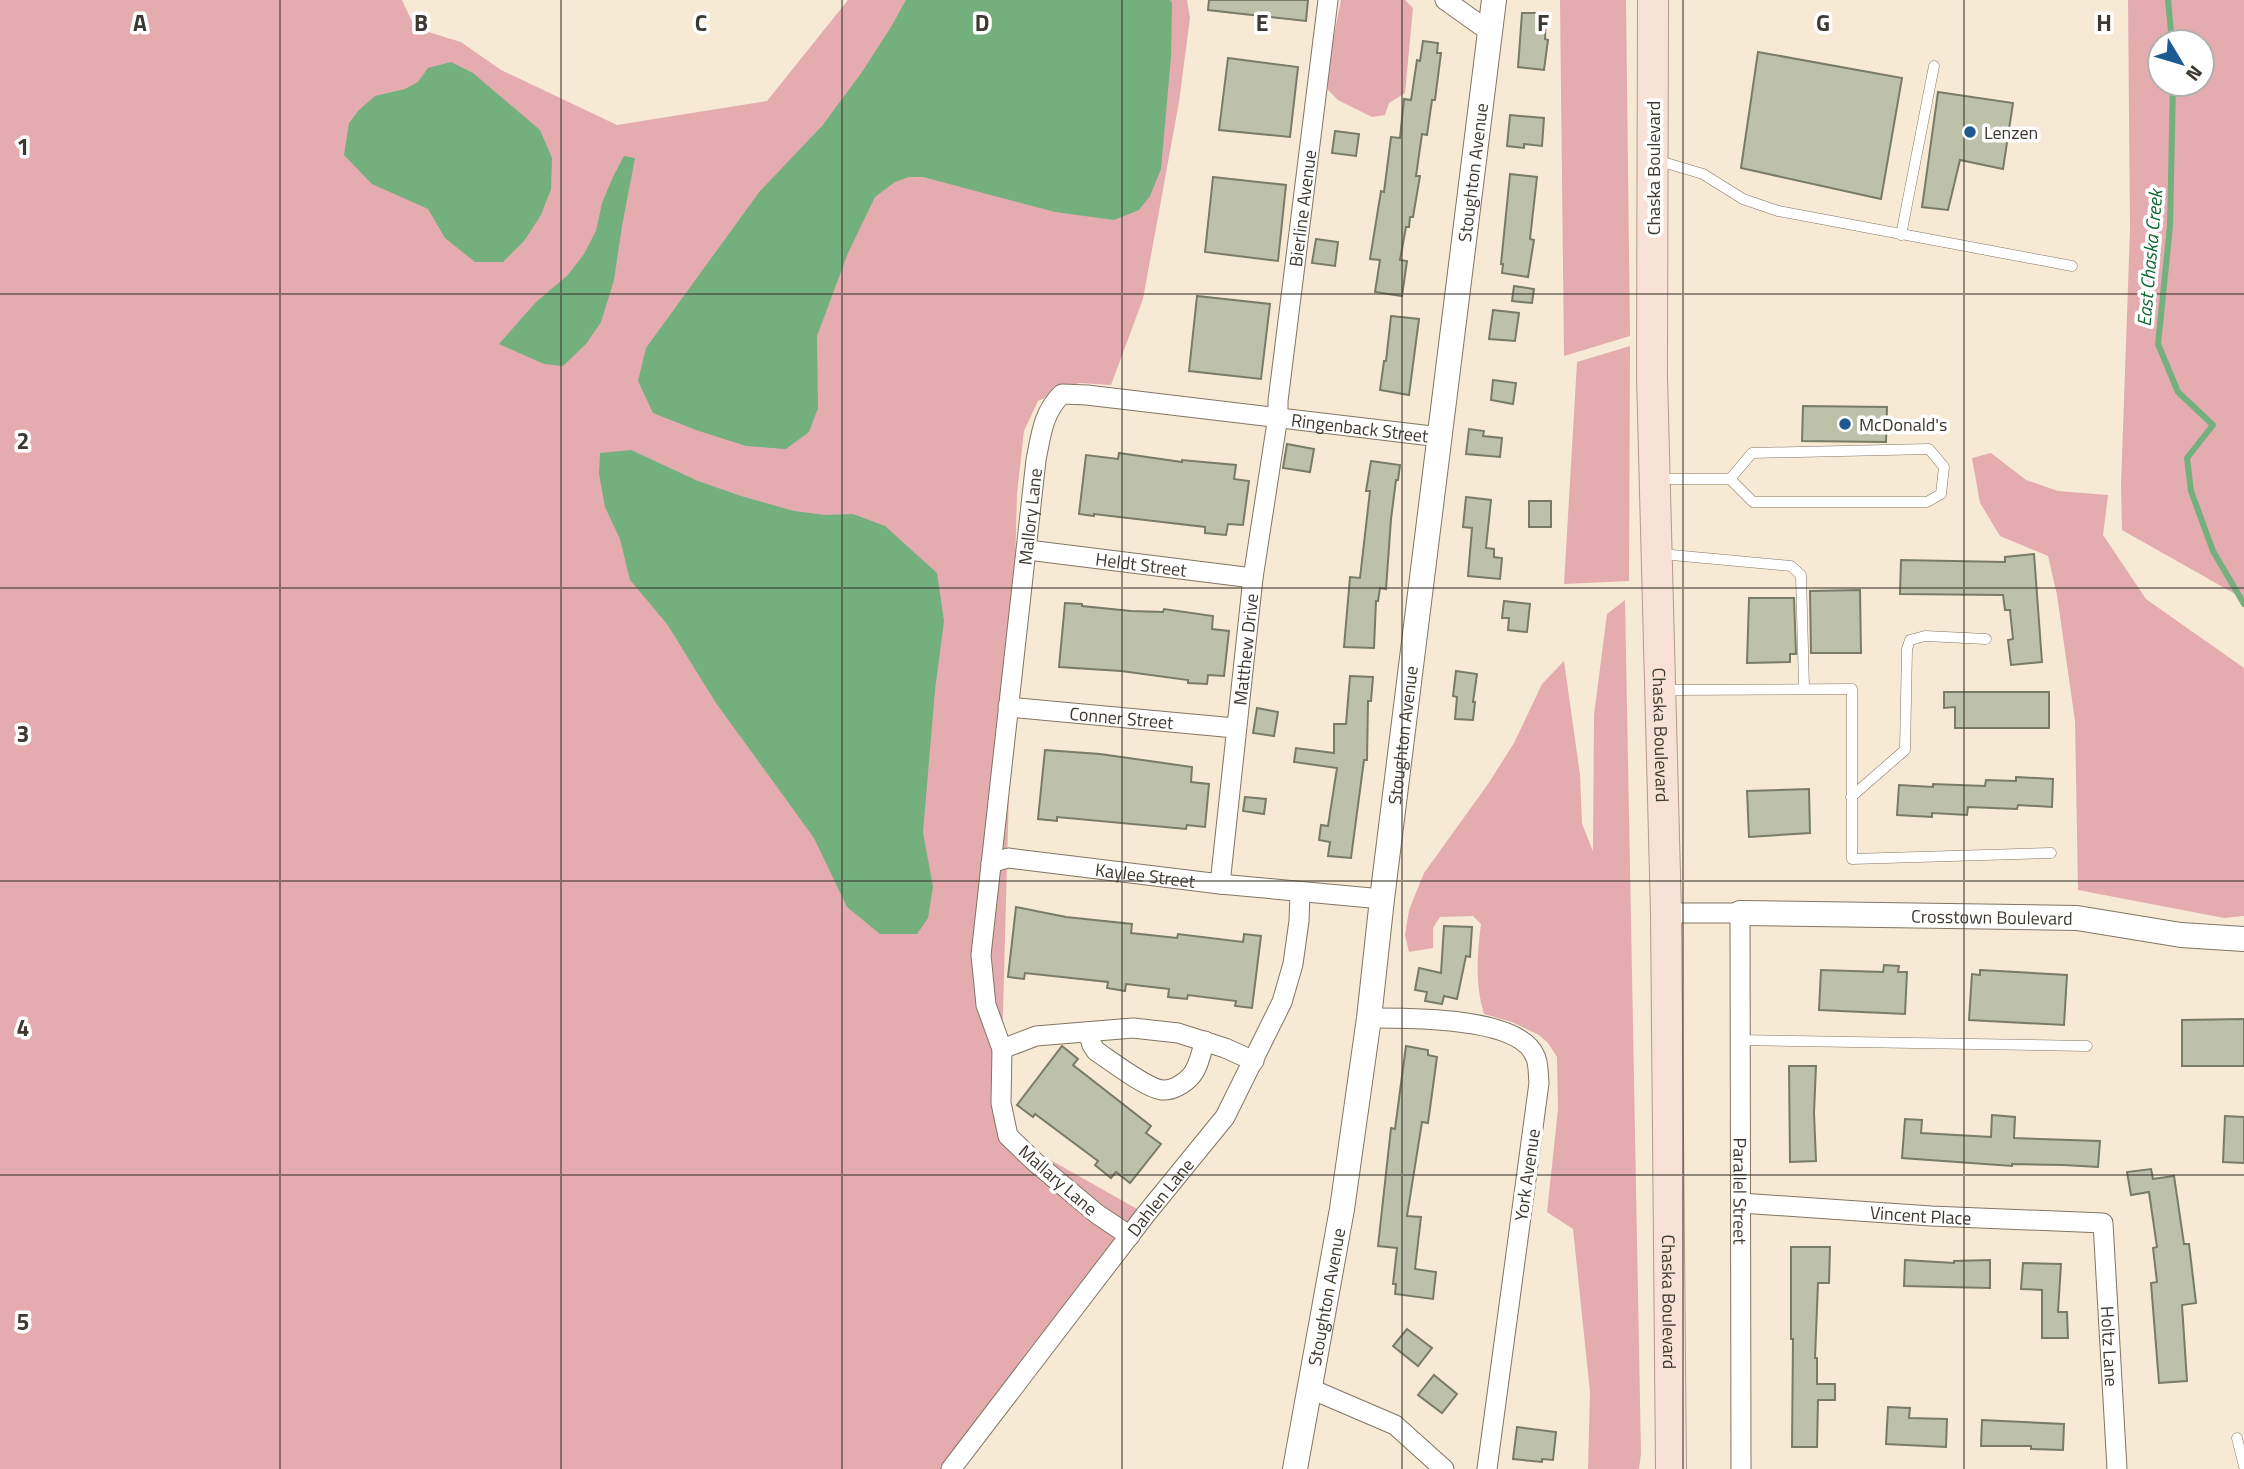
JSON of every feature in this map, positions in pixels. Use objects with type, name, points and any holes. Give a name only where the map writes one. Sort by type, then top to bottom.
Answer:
[{"type":"main road","name":"Chaska Boulevard","points":[[1653,0],[1652,376],[1666,913],[1671,1469]]},
{"type":"street","name":"Bierline Avenue","points":[[1278,416],[1328,0]]},
{"type":"street","points":[[1445,0],[1490,33]]},
{"type":"street","name":"Stoughton Avenue","points":[[1296,1469],[1342,1209],[1369,1018],[1494,0]]},
{"type":"street","name":"Mallory Lane","points":[[991,863],[1037,460],[1043,425],[1051,405],[1062,394],[1278,416]]},
{"type":"street","name":"Ringenback Street","points":[[1278,416],[1440,437]]},
{"type":"street","name":"Matthew Drive","points":[[1220,884],[1253,578],[1278,416]]},
{"type":"street","name":"Heldt Street","points":[[1028,550],[1253,578]]},
{"type":"street","name":"Conner Street","points":[[1008,707],[1235,728]]},
{"type":"street","name":"Kaylee Street","points":[[991,863],[1008,858],[1300,893],[1382,899]]},
{"type":"street","name":"Mallary Lane","points":[[991,863],[981,955],[985,1005],[1002,1049],[1001,1103],[1008,1136],[1097,1214],[1130,1236]]},
{"type":"street","name":"Dahlen Lane","points":[[951,1469],[1225,1117],[1282,1002],[1293,964],[1300,893]]},
{"type":"street","points":[[1666,913],[1740,913]]},
{"type":"street","name":"Crosstown Boulevard","points":[[1740,913],[2077,918],[2181,935],[2244,939]]},
{"type":"street","name":"Parallel Street","points":[[1740,913],[1741,1469]]},
{"type":"street","name":"York Avenue","points":[[1369,1018],[1450,1020],[1491,1028],[1521,1039],[1535,1055],[1539,1083],[1488,1469]]},
{"type":"street","points":[[1002,1049],[1036,1036],[1133,1028],[1178,1033],[1254,1061]]},
{"type":"street","points":[[1088,1032],[1096,1051],[1161,1090],[1174,1088],[1191,1076],[1205,1041]]},
{"type":"street","name":"Vincent Place","points":[[1741,1203],[1931,1216],[2103,1223]]},
{"type":"street","name":"Holtz Lane","points":[[2103,1223],[2117,1469]]},
{"type":"street","points":[[1311,1389],[1395,1425],[1444,1469]]},
{"type":"lane","points":[[1900,235],[1934,66]]},
{"type":"lane","points":[[1653,159],[1703,174],[1743,199],[1778,211],[2072,266]]},
{"type":"lane","points":[[1655,480],[1730,480],[1753,502],[1927,502],[1941,494],[1944,467],[1929,449],[1752,453],[1730,480]]},
{"type":"lane","points":[[1657,554],[1791,566],[1801,575],[1804,688]]},
{"type":"lane","points":[[1851,797],[1905,750],[1906,649],[1910,640],[1925,636],[1986,639]]},
{"type":"lane","points":[[1660,690],[1852,689],[1852,859],[2051,853]]},
{"type":"lane","points":[[1740,1040],[2087,1046]]},
{"type":"lane","points":[[2237,1438],[2244,1466]]},
{"type":"shaded area","points":[[0,0],[402,0],[415,28],[461,42],[501,70],[617,125],[767,101],[848,0],[1187,0],[1190,18],[1179,102],[1143,299],[1111,385],[1079,383],[1038,401],[1024,431],[1017,494],[1002,1049],[1008,1136],[1146,1214],[943,1469],[0,1469]]},
{"type":"shaded area","points":[[906,0],[1170,0],[1171,57],[1161,169],[1150,196],[1139,210],[1114,220],[1055,212],[923,177],[909,177],[895,182],[875,197],[848,253],[817,336],[818,408],[809,432],[786,449],[746,446],[653,413],[638,381],[646,348],[760,191],[822,126],[862,72]]},
{"type":"shaded area","points":[[1341,0],[1405,0],[1413,8],[1405,93],[1389,103],[1385,115],[1372,117],[1338,100],[1328,90],[1328,66]]},
{"type":"shaded area","points":[[1560,0],[1626,0],[1630,336],[1564,356]]},
{"type":"shaded area","points":[[2128,0],[2244,0],[2244,599],[2122,530],[2121,485],[2130,229]]},
{"type":"shaded area","points":[[451,62],[473,73],[540,130],[552,158],[551,189],[541,215],[524,241],[503,262],[475,262],[445,238],[428,209],[372,184],[344,155],[349,123],[375,96],[405,89],[418,82],[428,68]]},
{"type":"shaded area","points":[[624,156],[635,158],[614,280],[601,322],[586,344],[563,366],[544,364],[499,344],[536,302],[568,275],[584,254],[596,231],[602,203]]},
{"type":"shaded area","points":[[1630,346],[1629,581],[1564,584],[1577,362]]},
{"type":"shaded area","points":[[631,450],[698,481],[741,496],[794,511],[825,515],[853,514],[885,526],[937,573],[944,621],[935,690],[923,832],[933,887],[928,918],[917,934],[880,934],[847,907],[814,838],[716,703],[667,624],[630,580],[620,539],[605,507],[599,474],[600,453]]},
{"type":"shaded area","points":[[1991,453],[2026,480],[2058,491],[2108,495],[2103,535],[2146,599],[2244,668],[2244,916],[2224,918],[2078,890],[2075,721],[2057,595],[2048,556],[2000,536],[1980,503],[1972,458]]},
{"type":"shaded area","points":[[1625,600],[1641,1454],[1639,1469],[1588,1469],[1590,1392],[1573,1229],[1547,1212],[1558,1109],[1557,1057],[1539,1035],[1512,1022],[1484,1014],[1478,969],[1481,924],[1473,916],[1440,917],[1433,928],[1433,948],[1409,952],[1405,935],[1409,910],[1424,873],[1514,743],[1542,684],[1564,661],[1580,775],[1582,824],[1593,851],[1594,715],[1607,614]]},
{"type":"building","points":[[1209,0],[1308,0],[1306,21],[1208,10]]},
{"type":"building","points":[[1522,13],[1546,13],[1545,39],[1548,40],[1544,70],[1518,67]]},
{"type":"building","points":[[1423,41],[1438,43],[1437,53],[1441,53],[1427,135],[1422,134],[1416,176],[1420,176],[1413,217],[1410,217],[1409,227],[1406,227],[1400,260],[1407,261],[1402,296],[1375,292],[1380,260],[1370,259],[1381,191],[1384,192],[1391,137],[1400,138],[1404,99],[1411,100]]},
{"type":"building","points":[[1758,52],[1902,78],[1881,199],[1741,168]]},
{"type":"building","points":[[1228,58],[1298,67],[1290,137],[1219,130]]},
{"type":"building","name":"Lenzen","points":[[1938,92],[2013,103],[2003,169],[1960,160],[1948,210],[1922,207]]},
{"type":"building","points":[[1510,115],[1544,118],[1542,146],[1507,146]]},
{"type":"building","points":[[1335,131],[1359,134],[1356,156],[1332,153]]},
{"type":"building","points":[[1510,174],[1537,177],[1530,239],[1534,240],[1528,277],[1502,273]]},
{"type":"building","points":[[1213,177],[1286,185],[1278,261],[1205,252]]},
{"type":"building","points":[[1316,239],[1338,242],[1335,266],[1312,263]]},
{"type":"building","points":[[1514,286],[1534,289],[1532,303],[1512,301]]},
{"type":"building","points":[[1197,296],[1270,304],[1261,379],[1189,371]]},
{"type":"building","points":[[1493,310],[1519,313],[1515,341],[1489,339]]},
{"type":"building","points":[[1391,316],[1419,319],[1409,395],[1380,390]]},
{"type":"building","points":[[1493,380],[1516,383],[1513,404],[1491,400]]},
{"type":"building","name":"McDonald's","points":[[1803,406],[1887,407],[1886,442],[1802,441]]},
{"type":"building","points":[[1469,429],[1484,431],[1483,436],[1502,438],[1500,457],[1466,454]]},
{"type":"building","points":[[1287,444],[1314,449],[1310,472],[1283,468]]},
{"type":"building","points":[[1119,453],[1182,462],[1236,465],[1234,479],[1249,481],[1243,525],[1228,524],[1226,535],[1205,533],[1205,527],[1079,514],[1086,455],[1118,459]]},
{"type":"building","points":[[1371,461],[1400,465],[1391,519],[1386,589],[1380,588],[1376,601],[1374,648],[1344,647],[1350,577],[1360,578],[1370,491],[1366,491]]},
{"type":"building","points":[[1466,497],[1491,500],[1486,548],[1494,549],[1494,557],[1502,558],[1500,579],[1468,576],[1472,528],[1463,527]]},
{"type":"building","points":[[1529,501],[1551,501],[1551,527],[1529,527]]},
{"type":"building","points":[[2034,554],[2042,662],[2011,665],[2008,640],[2013,639],[2010,610],[2005,610],[2003,595],[1900,594],[1901,560],[2005,562],[2005,557]]},
{"type":"building","points":[[1860,590],[1861,653],[1811,653],[1810,591]]},
{"type":"building","points":[[1749,598],[1794,598],[1796,654],[1790,654],[1790,662],[1747,663]]},
{"type":"building","points":[[1504,601],[1530,604],[1527,632],[1508,630],[1509,618],[1502,618]]},
{"type":"building","points":[[1065,603],[1131,611],[1163,612],[1164,609],[1213,616],[1212,629],[1229,631],[1224,676],[1208,675],[1207,684],[1188,683],[1188,680],[1121,671],[1059,667]]},
{"type":"building","points":[[1456,671],[1477,674],[1473,720],[1455,719],[1457,697],[1453,696]]},
{"type":"building","points":[[1350,676],[1373,677],[1371,701],[1368,701],[1367,760],[1364,760],[1351,858],[1328,856],[1330,842],[1319,840],[1321,825],[1328,826],[1337,768],[1294,762],[1296,748],[1334,753],[1334,724],[1346,724]]},
{"type":"building","points":[[1944,692],[2049,692],[2049,728],[1955,728],[1955,707],[1944,708]]},
{"type":"building","points":[[1257,708],[1278,712],[1274,736],[1253,733]]},
{"type":"building","points":[[1045,750],[1100,754],[1192,767],[1191,782],[1209,784],[1205,827],[1187,825],[1186,829],[1057,817],[1057,821],[1038,819]]},
{"type":"building","points":[[2016,777],[2053,779],[2052,807],[1968,807],[1967,815],[1897,815],[1899,785],[1985,786],[1986,780],[2016,781]]},
{"type":"building","points":[[1809,789],[1810,833],[1749,837],[1747,791]]},
{"type":"building","points":[[1245,797],[1266,799],[1264,814],[1243,811]]},
{"type":"building","points":[[1016,907],[1066,917],[1132,924],[1131,933],[1177,938],[1178,934],[1243,942],[1244,934],[1261,936],[1252,1008],[1235,1006],[1236,1001],[1188,995],[1187,999],[1168,997],[1169,989],[1126,984],[1125,991],[1107,988],[1108,982],[1025,973],[1024,979],[1008,977]]},
{"type":"building","points":[[1444,926],[1472,927],[1470,957],[1466,956],[1457,999],[1444,996],[1442,1004],[1425,1001],[1427,992],[1415,990],[1419,968],[1441,973]]},
{"type":"building","points":[[1884,965],[1899,966],[1898,972],[1907,972],[1905,1014],[1819,1010],[1821,970],[1883,972]]},
{"type":"building","points":[[1980,970],[2067,975],[2064,1025],[1969,1020],[1972,974],[1980,975]]},
{"type":"building","points":[[2244,1019],[2244,1066],[2182,1066],[2182,1020]]},
{"type":"building","points":[[1062,1046],[1078,1059],[1073,1065],[1151,1126],[1146,1133],[1161,1144],[1130,1183],[1116,1172],[1111,1178],[1095,1165],[1098,1161],[1035,1114],[1033,1117],[1017,1105]]},
{"type":"building","points":[[1406,1046],[1428,1050],[1428,1055],[1437,1057],[1428,1123],[1422,1122],[1407,1216],[1421,1217],[1415,1269],[1436,1272],[1433,1299],[1395,1294],[1396,1284],[1393,1284],[1397,1248],[1378,1246],[1391,1128],[1395,1129]]},
{"type":"building","points":[[1789,1066],[1816,1066],[1816,1161],[1790,1162]]},
{"type":"building","points":[[1992,1115],[2015,1117],[2014,1138],[2100,1141],[2098,1167],[2012,1166],[1902,1158],[1905,1119],[1922,1120],[1921,1133],[1991,1137]]},
{"type":"building","points":[[2225,1116],[2244,1117],[2244,1163],[2223,1162]]},
{"type":"building","points":[[2151,1169],[2153,1179],[2174,1176],[2184,1244],[2189,1244],[2196,1303],[2182,1305],[2187,1381],[2159,1383],[2151,1283],[2157,1282],[2153,1248],[2157,1247],[2149,1192],[2131,1195],[2127,1172]]},
{"type":"building","points":[[1791,1247],[1830,1247],[1829,1283],[1818,1283],[1815,1358],[1817,1384],[1835,1384],[1835,1400],[1818,1400],[1817,1447],[1792,1447]]},
{"type":"building","points":[[1905,1260],[1954,1263],[1990,1260],[1990,1288],[1904,1286]]},
{"type":"building","points":[[2023,1263],[2061,1264],[2058,1312],[2067,1312],[2068,1338],[2042,1338],[2042,1290],[2021,1289]]},
{"type":"building","points":[[1407,1329],[1432,1348],[1418,1366],[1393,1346]]},
{"type":"building","points":[[1434,1375],[1457,1394],[1442,1413],[1418,1395]]},
{"type":"building","points":[[1888,1407],[1910,1408],[1909,1418],[1947,1419],[1946,1447],[1886,1444]]},
{"type":"building","points":[[1982,1420],[2064,1424],[2063,1450],[2031,1449],[2031,1446],[1981,1446]]},
{"type":"building","points":[[1517,1427],[1556,1432],[1553,1460],[1542,1459],[1542,1462],[1513,1459]]},
{"type":"waterway","name":"East Chaska Creek","points":[[2168,0],[2171,28]]},
{"type":"waterway","name":"East Chaska Creek","points":[[2173,98],[2170,226],[2158,344],[2178,392],[2213,425],[2187,458],[2191,491],[2213,551],[2244,604]]},
{"type":"place","name":"Lenzen","points":[[1970,132]]},
{"type":"place","name":"McDonald's","points":[[1845,424]]}]
